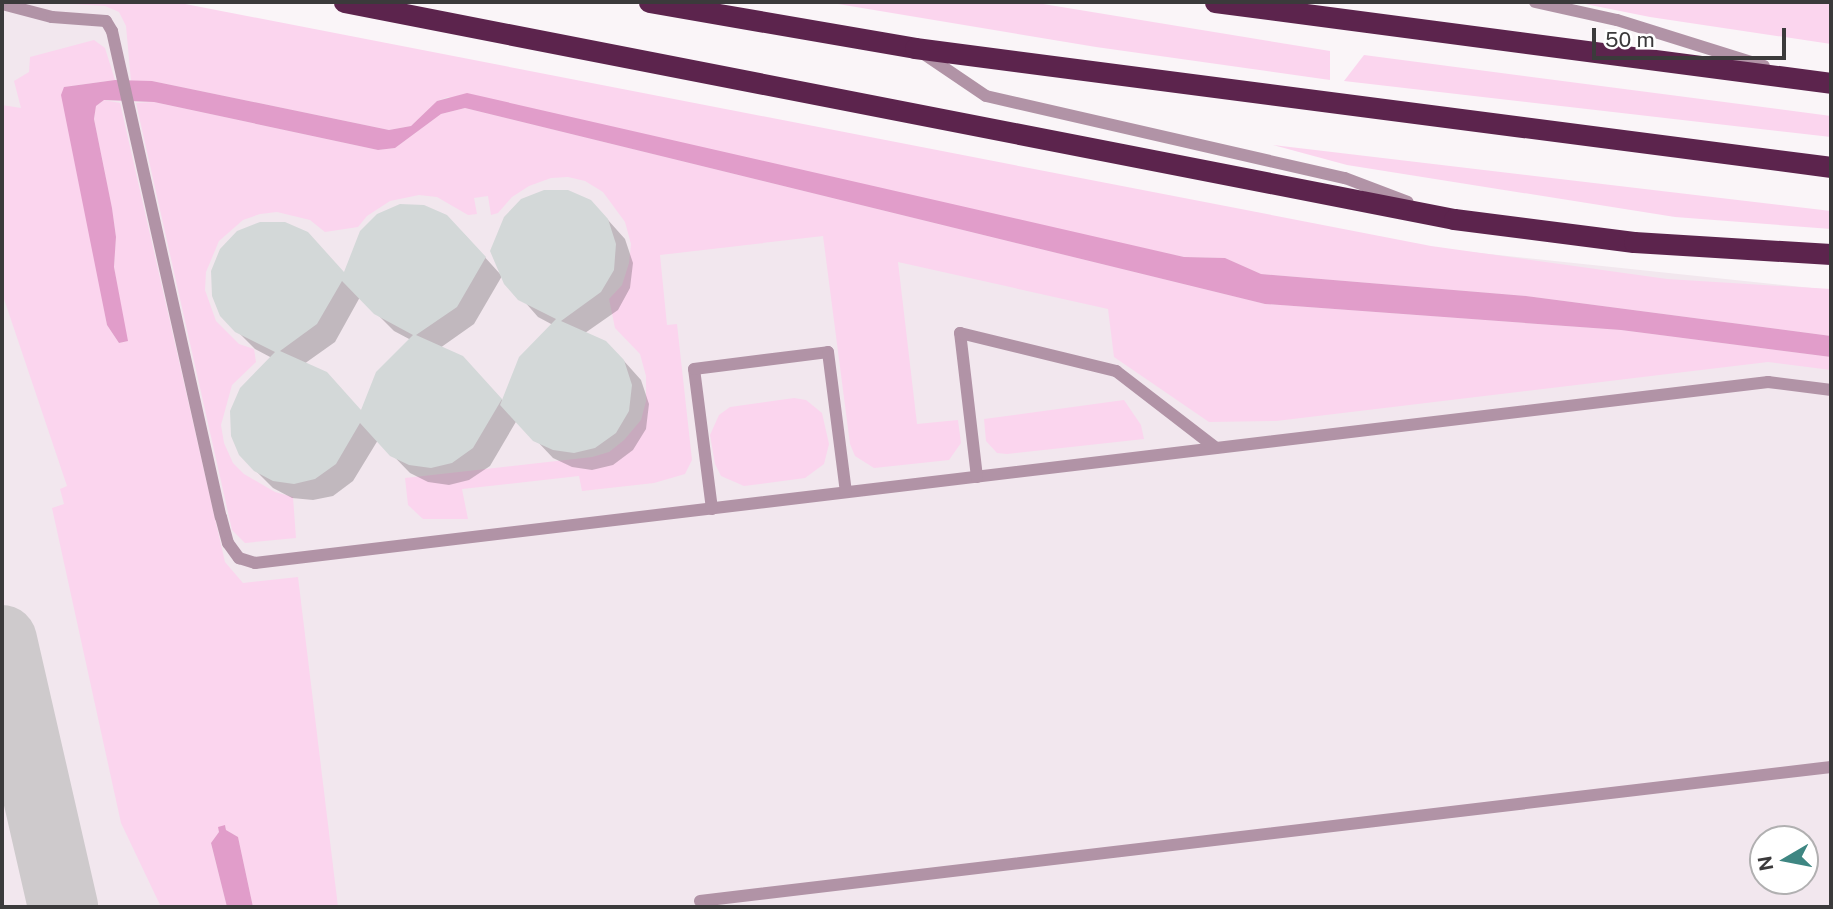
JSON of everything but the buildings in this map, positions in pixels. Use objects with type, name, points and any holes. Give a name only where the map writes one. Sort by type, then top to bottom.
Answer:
[{"type":"highway","points":[[344,2],[1454,219],[1634,242],[1831,254]]},
{"type":"highway","points":[[649,2],[915,48],[1831,167]]},
{"type":"highway","points":[[1215,2],[1831,83]]},
{"type":"lane","points":[[1535,2],[1617,20],[1801,78]]},
{"type":"lane","points":[[2,4],[52,17],[106,21],[137,139],[228,543],[239,558],[254,563],[1768,382],[1831,390]]},
{"type":"lane","points":[[915,48],[986,96],[1345,178],[1454,219]]},
{"type":"lane","points":[[976,477],[960,333],[1116,371],[1216,448]]},
{"type":"lane","points":[[712,509],[694,369],[828,352],[846,492]]},
{"type":"lane","points":[[700,901],[1831,767]]},
{"type":"shaded area","points":[[2,2],[144,2],[1318,236],[1831,290],[1831,907],[2,907]]},
{"type":"shaded area","points":[[40,2],[175,2],[1431,246],[1667,279],[1831,289],[1831,336],[1526,296],[1261,274],[1225,258],[1184,257],[448,97],[437,101],[411,126],[389,130],[152,81],[131,81],[126,26],[119,12],[105,6]]},
{"type":"shaded area","points":[[826,2],[1031,2],[1330,51],[1330,80],[1096,47]]},
{"type":"shaded area","points":[[1575,2],[1831,2],[1831,44],[1650,17]]},
{"type":"shaded area","points":[[94,40],[105,48],[115,80],[64,87],[107,325],[119,343],[127,341],[114,267],[116,237],[112,208],[94,119],[96,106],[104,100],[120,103],[225,562],[243,583],[298,577],[338,907],[253,907],[238,837],[226,830],[226,826],[211,844],[227,907],[161,907],[121,823],[52,508],[64,504],[60,489],[67,486],[2,293],[2,105],[21,108],[14,81],[29,72],[30,57]]},
{"type":"shaded area","points":[[1364,55],[1831,116],[1831,137],[1344,81]]},
{"type":"shaded area","points":[[115,80],[152,81],[389,130],[411,126],[437,101],[467,93],[1184,257],[1225,258],[1261,274],[1526,296],[1831,336],[1831,357],[1621,330],[1265,304],[465,108],[441,114],[395,148],[378,150],[154,102],[104,100],[96,106],[94,119],[112,208],[116,237],[114,267],[128,341],[119,343],[107,325],[61,95],[64,87]]},
{"type":"shaded area","points":[[154,102],[378,150],[395,148],[441,114],[465,108],[1265,304],[1621,330],[1831,357],[1831,370],[1768,362],[1276,421],[1209,422],[1114,357],[1108,309],[898,262],[917,424],[958,420],[961,443],[949,460],[874,468],[855,456],[850,444],[823,236],[660,255],[667,325],[677,324],[692,460],[685,474],[654,483],[582,491],[579,476],[462,489],[468,519],[423,519],[408,505],[405,478],[592,457],[609,452],[624,440],[641,420],[646,401],[646,376],[640,354],[615,328],[609,299],[622,285],[629,263],[631,244],[625,222],[603,192],[585,181],[568,177],[551,178],[529,186],[512,197],[498,213],[491,215],[488,196],[474,198],[477,214],[468,215],[437,197],[419,195],[390,201],[367,216],[358,227],[325,232],[310,220],[277,212],[243,220],[219,241],[206,272],[205,290],[216,321],[239,344],[254,349],[256,362],[232,385],[221,425],[224,443],[233,463],[244,474],[275,492],[293,497],[296,538],[245,543],[232,530],[136,103]]},
{"type":"shaded area","points":[[1273,145],[1831,211],[1831,229],[1675,217],[1347,165]]},
{"type":"shaded area","points":[[794,398],[806,400],[822,413],[829,444],[824,464],[805,478],[744,486],[721,476],[715,464],[710,435],[719,415],[730,407]]},
{"type":"shaded area","points":[[1124,400],[1141,425],[1144,439],[1007,454],[997,453],[986,441],[984,419]]},
{"type":"shaded area","points":[[225,825],[226,830],[238,837],[253,907],[227,907],[211,843],[219,832],[218,827]]},
{"type":"taxiway","points":[[2,640],[63,907]]}]
